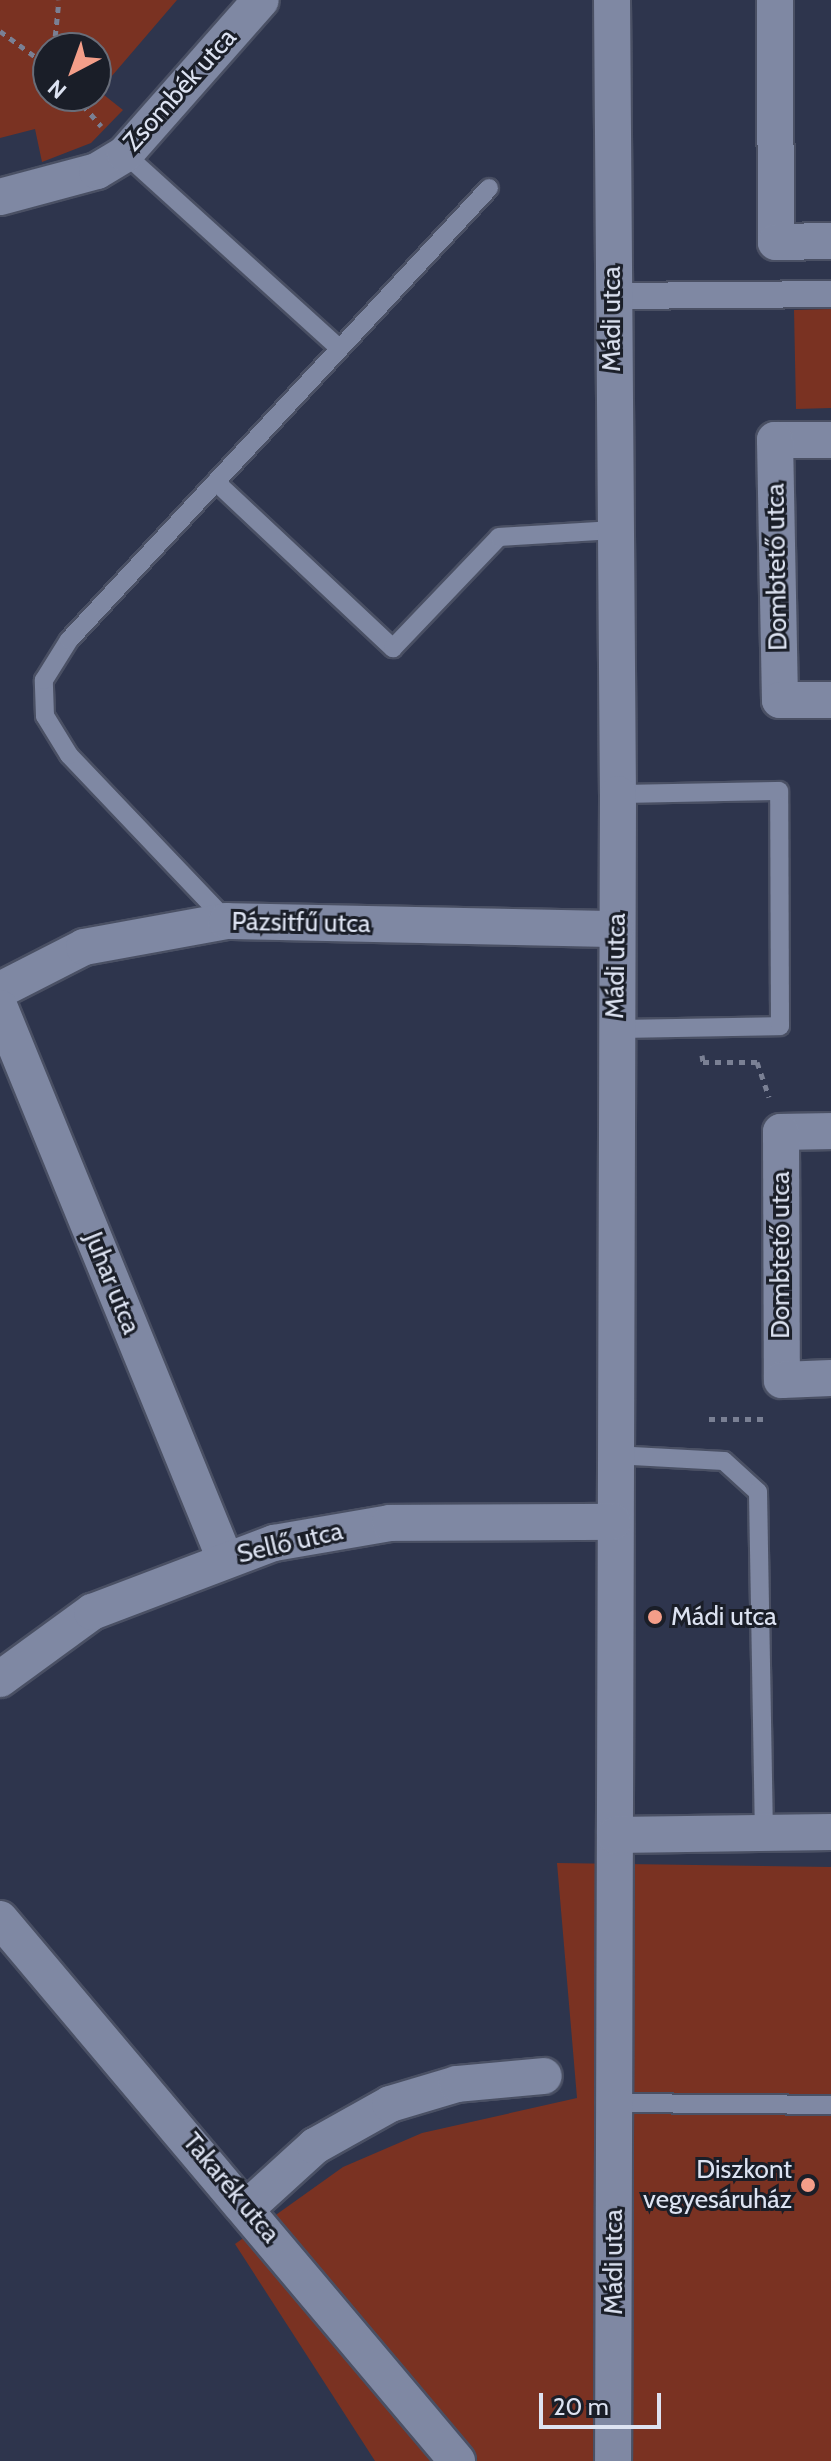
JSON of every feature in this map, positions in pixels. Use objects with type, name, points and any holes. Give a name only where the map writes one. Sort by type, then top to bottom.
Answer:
[{"type":"street","name":"Zsombék utca","points":[[0,197],[97,171],[125,154],[261,0]]},
{"type":"street","name":"Mádi utca","points":[[612,0],[618,794],[613,1522],[613,2461]]},
{"type":"street","points":[[775,0],[776,242],[831,241]]},
{"type":"street","points":[[612,296],[831,294]]},
{"type":"street","name":"Dombtető utca","points":[[831,440],[775,440],[780,700],[831,700]]},
{"type":"street","name":"Pázsitfű utca","points":[[0,990],[84,947],[227,921],[616,929]]},
{"type":"street","name":"Juhar utca","points":[[0,1008],[225,1559]]},
{"type":"street","name":"Dombtető utca","points":[[831,1131],[781,1132],[781,1147],[782,1380],[831,1378]]},
{"type":"street","name":"Sellő utca","points":[[0,1679],[92,1612],[225,1559],[390,1523],[613,1522]]},
{"type":"street","points":[[615,1835],[831,1832]]},
{"type":"street","name":"Takarék utca","points":[[0,1919],[248,2207],[457,2461]]},
{"type":"street","points":[[248,2207],[315,2146],[390,2104],[457,2084],[544,2076]]},
{"type":"lane","points":[[125,154],[339,348]]},
{"type":"lane","points":[[227,921],[69,755],[41,697],[69,640],[489,188]]},
{"type":"lane","points":[[216,482],[393,648],[499,537],[614,530]]},
{"type":"lane","points":[[615,1029],[780,1026],[779,791],[618,794]]},
{"type":"lane","points":[[614,1455],[724,1461],[758,1492],[764,1832]]},
{"type":"lane","points":[[614,2103],[831,2105]]},
{"type":"path","points":[[56,32],[59,0]]},
{"type":"path","points":[[0,31],[32,54]]},
{"type":"path","points":[[703,1062],[757,1062]]},
{"type":"path","points":[[709,1419],[765,1419]]},
{"type":"shaded area","points":[[0,0],[177,0],[112,76],[112,32],[32,32],[32,112],[112,112],[112,101],[123,110],[91,143],[42,162],[35,129],[0,138]]},
{"type":"shaded area","points":[[831,309],[831,408],[796,409],[794,310]]},
{"type":"shaded area","points":[[557,1863],[831,1867],[831,2461],[375,2461],[235,2244],[343,2167],[422,2133],[577,2098]]},
{"type":"place","name":"Mádi utca","points":[[655,1617]]},
{"type":"place","name":"Diszkont vegyesáruház","points":[[808,2185]]}]
